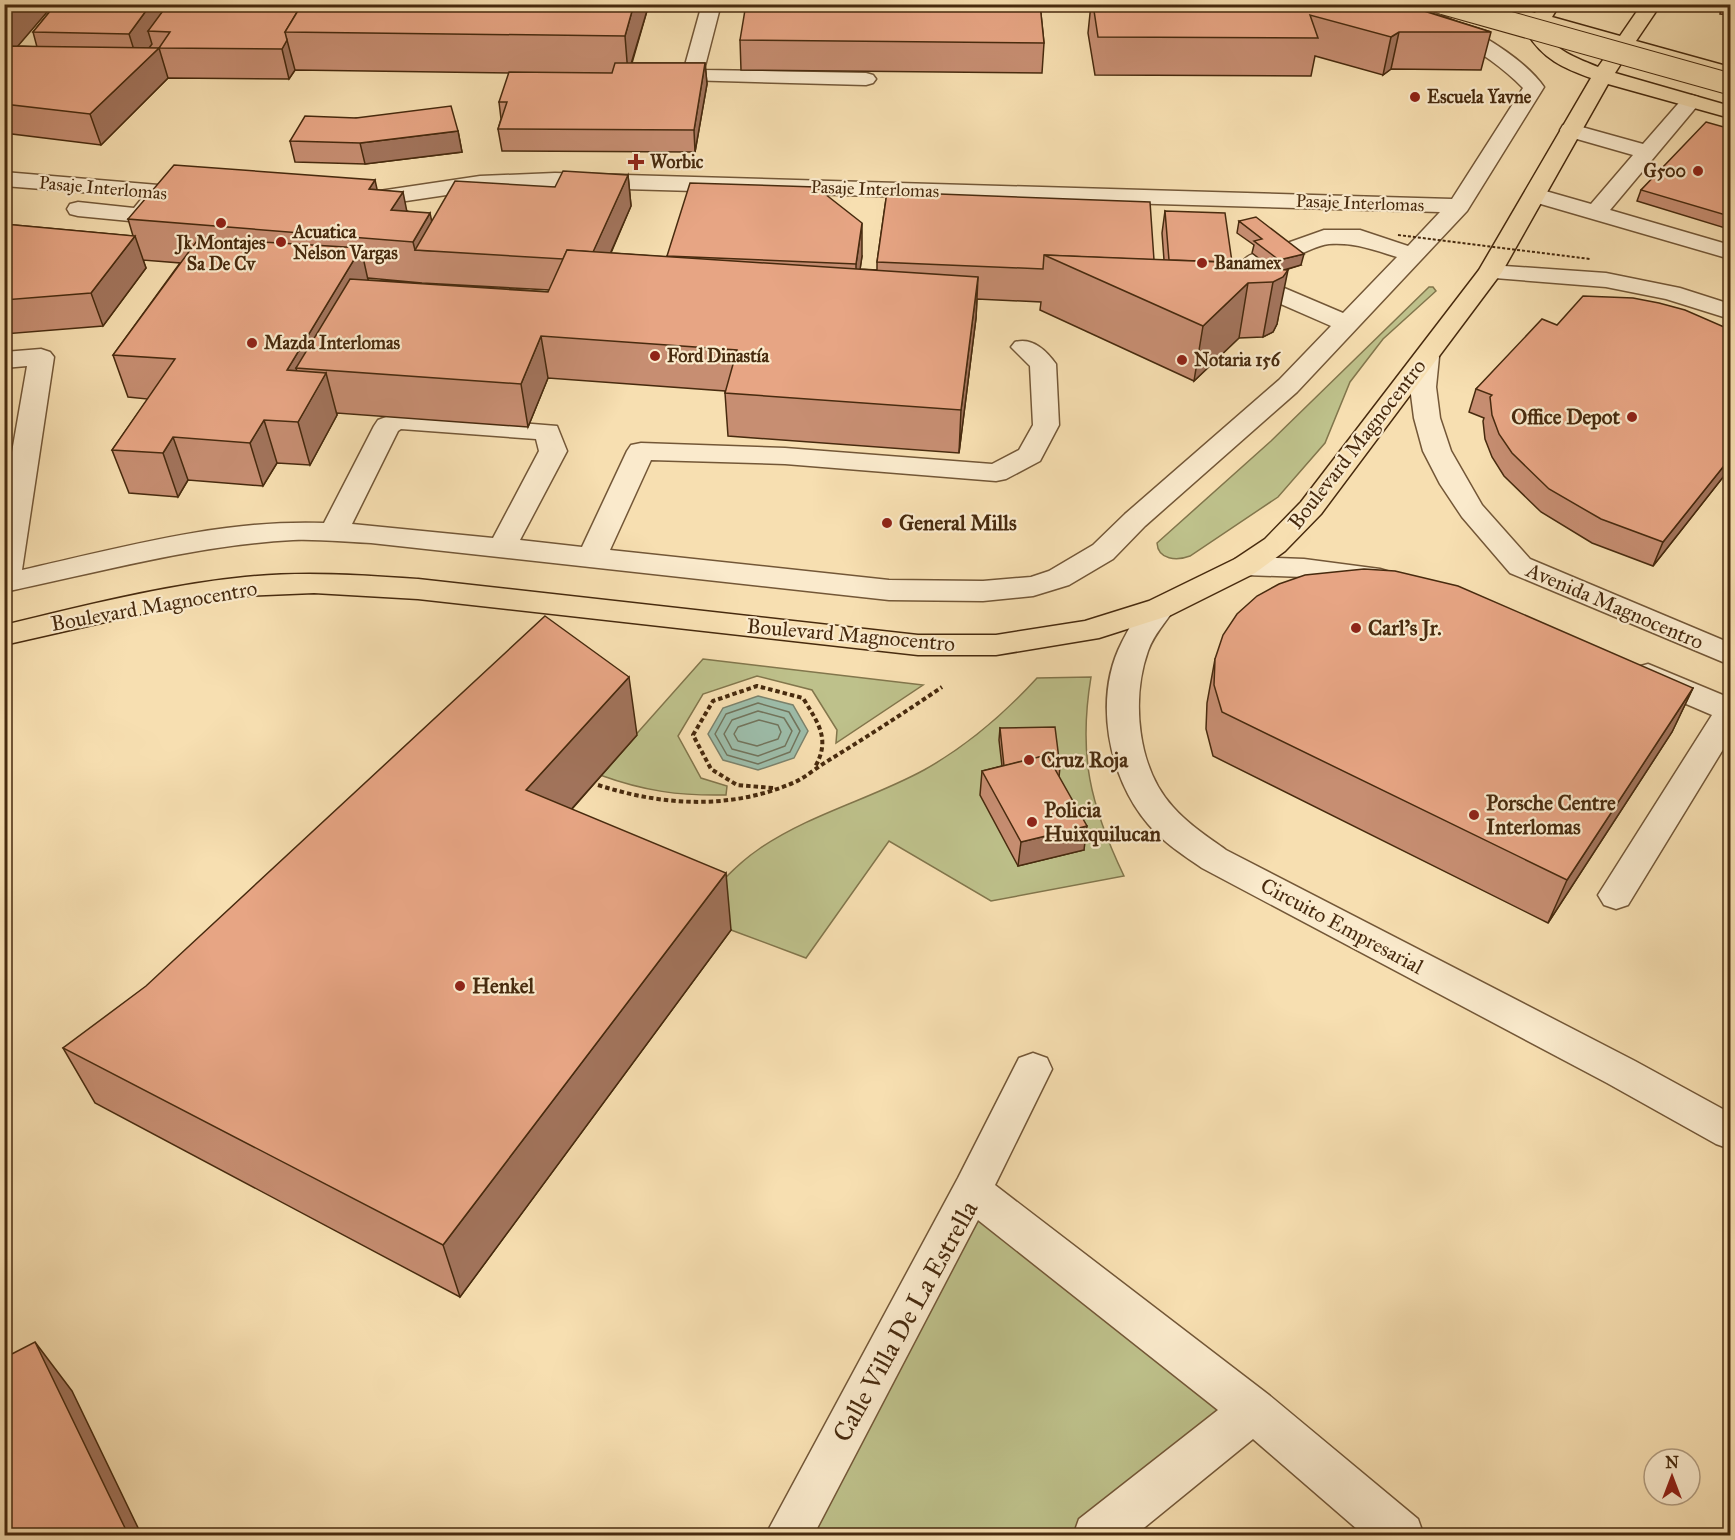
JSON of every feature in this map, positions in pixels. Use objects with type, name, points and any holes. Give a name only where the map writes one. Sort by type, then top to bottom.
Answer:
[{"type":"main road","points":[[1444,4],[1731,84]]},
{"type":"main road","points":[[1483,4],[1546,12],[1625,43],[1731,73]]},
{"type":"main road","name":"Boulevard Magnocentro","points":[[4,634],[209,591],[279,584],[349,583],[418,589],[918,645],[996,645],[1053,637],[1088,631],[1160,608],[1245,566],[1275,545],[1311,508],[1490,272],[1602,76],[1652,4]]},
{"type":"main road","points":[[1546,12],[1536,24],[1537,36],[1549,51],[1577,67],[1731,112]]},
{"type":"street","points":[[712,4],[692,76],[866,78]]},
{"type":"street","points":[[4,360],[41,357],[5,583],[145,552],[221,539],[294,531],[371,534],[889,590],[983,591],[1033,586],[1059,578],[1103,552],[1288,386],[1347,324],[1406,245],[1459,206],[1534,87],[1506,60],[1468,36],[1423,17],[1381,4]]},
{"type":"street","points":[[1596,212],[1691,101]]},
{"type":"street","points":[[1676,119],[1698,124]]},
{"type":"street","points":[[1571,130],[1648,152]]},
{"type":"street","name":"Pasaje Interlomas","points":[[4,179],[215,196]]},
{"type":"street","name":"Pasaje Interlomas","points":[[339,203],[480,183],[555,180],[1459,206]]},
{"type":"street","points":[[61,208],[140,215],[159,193]]},
{"type":"street","points":[[1535,195],[1731,252]]},
{"type":"street","points":[[1284,252],[1324,237],[1360,237],[1406,245]]},
{"type":"street","points":[[1260,259],[1251,265],[1260,286],[1347,324]]},
{"type":"street","points":[[1490,272],[1606,280],[1671,293],[1731,312]]},
{"type":"street","points":[[592,557],[640,450],[785,456],[996,473],[1030,454],[1046,425],[1044,364],[1024,347]]},
{"type":"street","name":"Avenida Magnocentro","points":[[1426,357],[1423,387],[1427,418],[1437,450],[1454,484],[1472,511],[1521,566],[1731,655]]},
{"type":"street","points":[[333,533],[387,426],[396,421],[547,432],[553,450],[501,547]]},
{"type":"street","points":[[1245,566],[1350,574],[1411,585]]},
{"type":"street","name":"Circuito Empresarial","points":[[1160,608],[1143,631],[1129,662],[1123,697],[1124,730],[1132,764],[1147,799],[1178,833],[1214,859],[1731,1131]]},
{"type":"street","points":[[1616,896],[1731,712],[1623,664]]},
{"type":"street","points":[[972,1191],[1033,1069]]},
{"type":"street","name":"Calle Villa De La Estrella","points":[[788,1536],[972,1191],[1253,1410],[1401,1536]]},
{"type":"street","points":[[1096,1536],[1253,1410]]},
{"type":"path","points":[[1406,245],[1590,259]]},
{"type":"path","points":[[777,789],[737,785],[711,770],[693,735],[713,701],[757,686],[803,698],[823,731],[825,748],[814,770]]},
{"type":"path","points":[[598,784],[624,795],[684,804],[753,796],[797,781],[942,687]]},
{"type":"green space","points":[[1429,287],[1433,287],[1436,291],[1383,339],[1350,382],[1325,443],[1278,497],[1190,556],[1174,559],[1164,556],[1158,549],[1157,543],[1271,441]]},
{"type":"green space","points":[[703,659],[923,685],[836,743],[837,730],[812,690],[757,676],[703,694],[678,736],[701,778],[727,786],[726,795],[693,795],[662,791],[600,775]]},
{"type":"green space","points":[[1091,677],[1086,731],[1090,779],[1103,826],[1124,876],[991,901],[889,841],[806,958],[731,930],[695,913],[725,878],[759,849],[799,826],[883,790],[940,761],[984,728],[1037,678]]},
{"type":"green space","points":[[973,1192],[1252,1410],[1092,1535],[790,1536]]},
{"type":"water","points":[[758,696],[793,705],[808,731],[794,758],[758,770],[723,760],[708,734],[723,708]]},
{"type":"building","points":[[4,4],[18,4],[4,20]]},
{"type":"building","points":[[56,4],[151,4],[129,34],[33,32]]},
{"type":"building","points":[[168,4],[302,4],[285,32],[287,40],[282,49],[159,48],[170,32],[148,31]]},
{"type":"building","points":[[302,4],[634,4],[625,36],[285,32]]},
{"type":"building","points":[[746,4],[929,6],[929,4],[1040,4],[1044,43],[740,40]]},
{"type":"building","points":[[1093,4],[1417,4],[1429,8],[1424,11],[1491,32],[1399,32],[1391,37],[1310,15],[1318,38],[1098,37]]},
{"type":"building","points":[[4,46],[159,48],[90,114],[4,104]]},
{"type":"building","points":[[615,63],[705,63],[694,130],[498,129],[507,102],[499,102],[509,72],[612,73]]},
{"type":"building","points":[[451,106],[458,131],[360,143],[290,141],[305,116],[356,118]]},
{"type":"building","name":"G500","points":[[1706,122],[1731,129],[1731,215],[1729,216],[1641,190]]},
{"type":"building","points":[[174,165],[375,180],[369,189],[403,192],[391,210],[430,213],[413,242],[128,219]]},
{"type":"building","points":[[563,171],[628,175],[593,252],[567,250],[563,259],[415,250],[455,181],[555,187]]},
{"type":"building","points":[[690,183],[816,187],[862,223],[856,264],[667,256]]},
{"type":"building","points":[[887,192],[1150,202],[1154,260],[1044,255],[1043,269],[877,262]]},
{"type":"building","points":[[1165,211],[1225,213],[1232,262],[1169,260]]},
{"type":"building","points":[[1256,217],[1304,254],[1279,260],[1254,241],[1262,239],[1239,221]]},
{"type":"building","points":[[4,224],[135,236],[91,293],[4,300]]},
{"type":"building","name":"Mazda Interlomas","points":[[199,238],[361,248],[287,370],[326,373],[298,422],[264,420],[250,443],[173,437],[163,453],[112,450],[175,359],[113,355]]},
{"type":"building","points":[[567,250],[978,277],[961,410],[725,393],[737,350],[541,336],[521,384],[296,368],[350,279],[548,292]]},
{"type":"building","points":[[1044,255],[1269,264],[1269,269],[1288,270],[1283,277],[1273,282],[1248,283],[1203,326]]},
{"type":"building","points":[[1583,296],[1633,298],[1659,303],[1685,310],[1731,330],[1731,457],[1663,542],[1601,519],[1549,489],[1512,453],[1499,434],[1492,415],[1490,397],[1492,395],[1476,389],[1542,319],[1557,325]]},
{"type":"building","name":"Porsche Centre Interlomas","points":[[1364,569],[1395,571],[1458,586],[1693,688],[1567,880],[1222,712],[1214,685],[1215,659],[1223,635],[1237,614],[1257,596],[1279,584],[1305,575]]},
{"type":"building","name":"Henkel","points":[[545,616],[629,677],[526,790],[726,873],[443,1245],[63,1048],[146,986]]},
{"type":"building","points":[[1055,727],[1060,767],[1054,767],[1047,755],[1004,766],[1000,728]]},
{"type":"building","points":[[1047,755],[1087,826],[1021,842],[982,771]]},
{"type":"building","points":[[35,1342],[125,1528],[119,1536],[4,1536],[4,1358]]},
{"type":"place","name":"Escuela Yavne","points":[[1415,97]]},
{"type":"place","name":"Worbic","points":[[636,162]]},
{"type":"place","name":"G500","points":[[1698,171]]},
{"type":"place","name":"Jk Montajes Sa De Cv","points":[[221,223]]},
{"type":"place","name":"Acuatica Nelson Vargas","points":[[281,242]]},
{"type":"place","name":"Banamex","points":[[1202,263]]},
{"type":"place","name":"Mazda Interlomas","points":[[252,343]]},
{"type":"place","name":"Ford Dinastía","points":[[655,356]]},
{"type":"place","name":"Notaria 156","points":[[1182,360]]},
{"type":"place","name":"Office Depot","points":[[1632,417]]},
{"type":"place","name":"General Mills","points":[[887,523]]},
{"type":"place","name":"Carl's Jr.","points":[[1356,628]]},
{"type":"place","name":"Cruz Roja","points":[[1029,760]]},
{"type":"place","name":"Porsche Centre Interlomas","points":[[1474,815]]},
{"type":"place","name":"Policia Huixquilucan","points":[[1032,822]]},
{"type":"place","name":"Henkel","points":[[460,986]]}]
